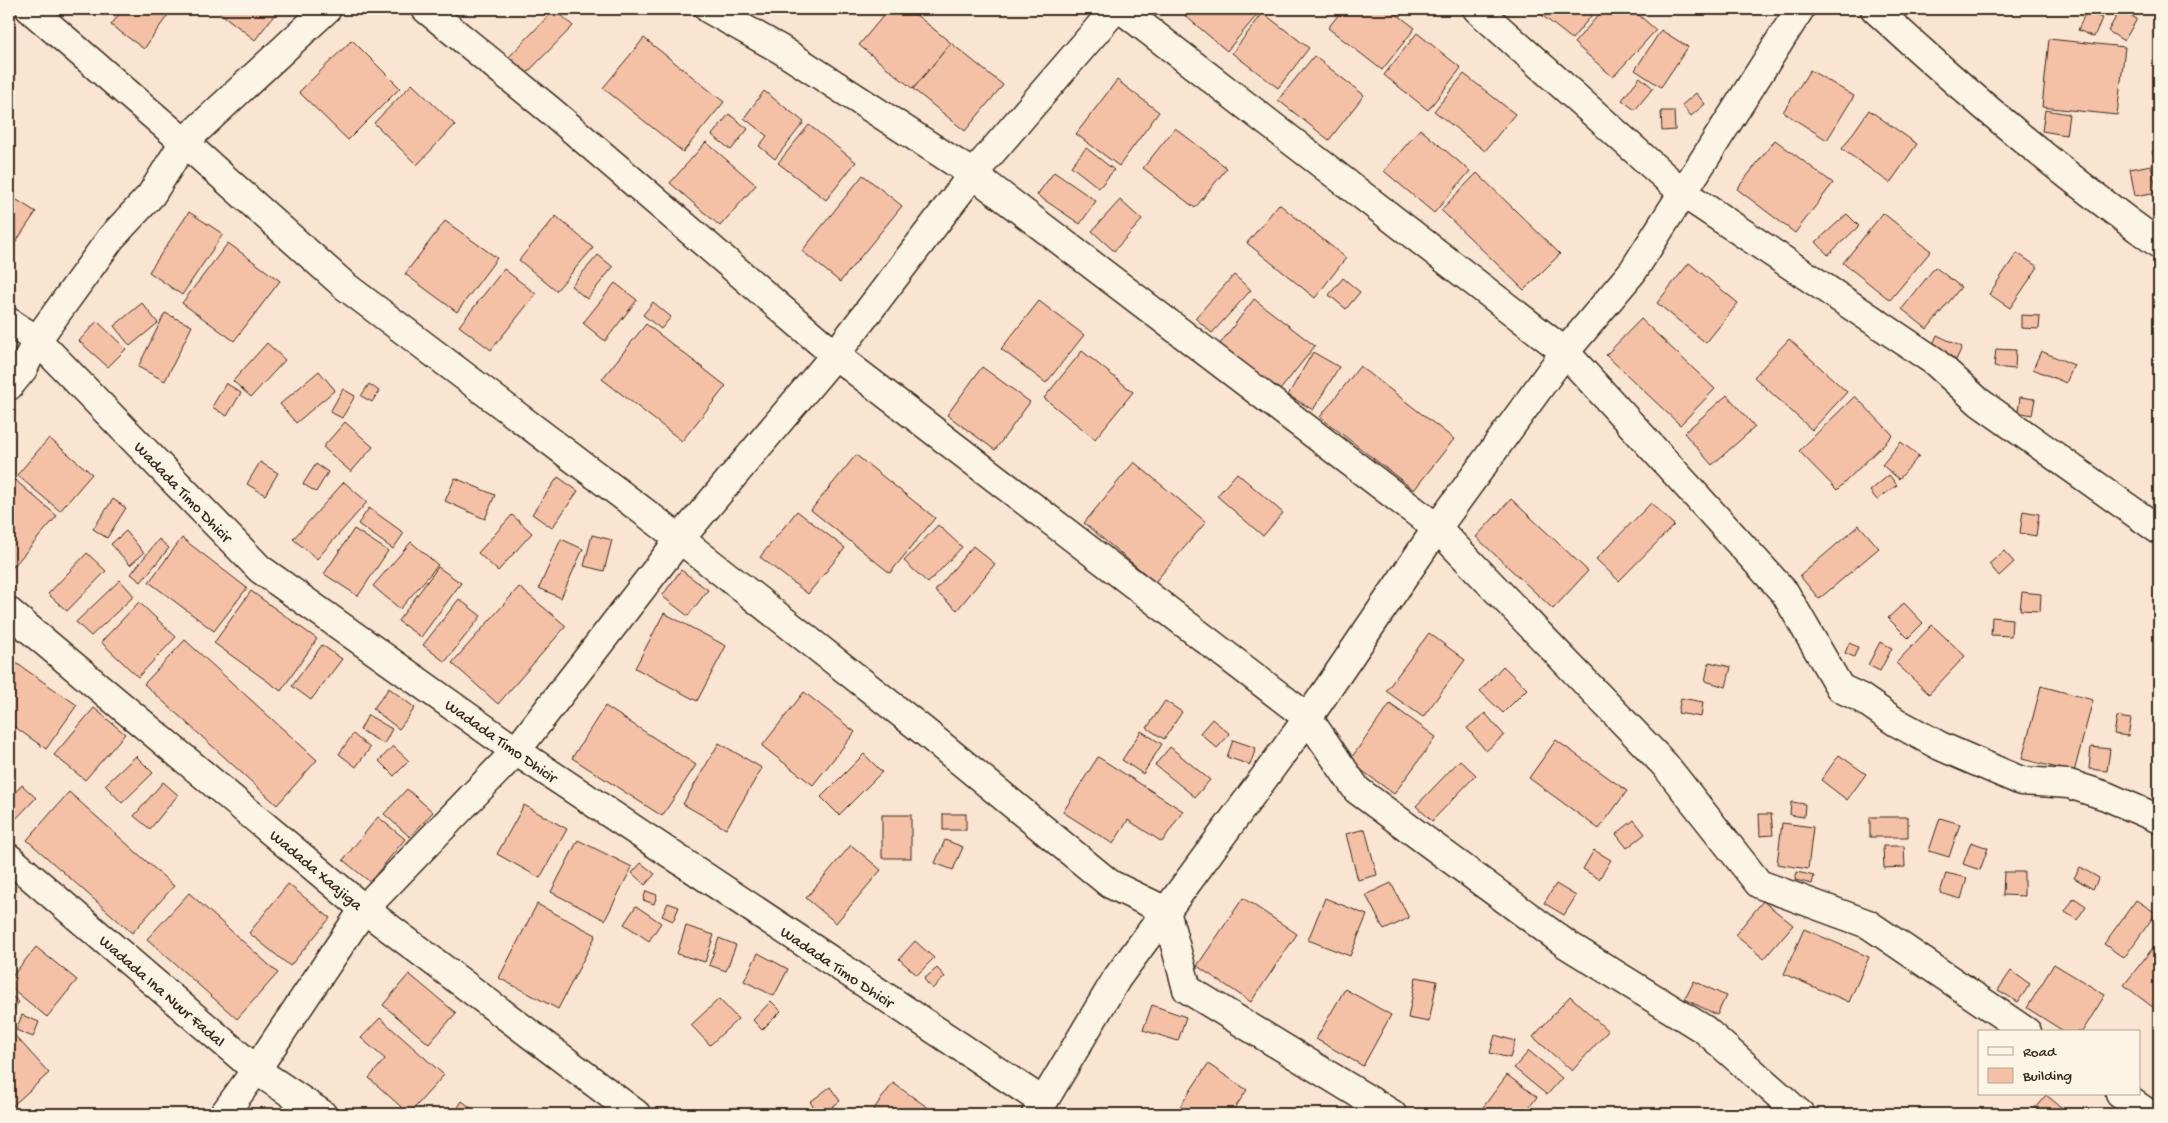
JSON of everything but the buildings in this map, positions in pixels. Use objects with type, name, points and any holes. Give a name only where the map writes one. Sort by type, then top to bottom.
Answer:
[{"type":"street","points":[[30,9],[184,142],[345,286],[680,539],[925,732],[1110,884],[1166,911],[1187,989],[1392,1114]]},
{"type":"street","points":[[9,386],[23,369],[37,340],[111,238],[151,195],[184,142],[327,9]]},
{"type":"street","points":[[426,9],[551,111],[835,355],[1308,718],[1357,790],[1566,944],[1705,1030],[1800,1114]]},
{"type":"street","points":[[709,9],[780,49],[973,174],[1436,528],[1665,765],[1759,884],[1868,924],[2025,1030]]},
{"type":"street","points":[[224,1114],[256,1070],[364,909],[516,751],[680,539],[835,355],[973,174],[1115,9]]},
{"type":"street","points":[[1121,9],[1565,352],[1785,593],[1840,688],[1861,698],[1896,722],[1940,746],[2021,782],[2069,784],[2106,796],[2159,819]]},
{"type":"street","points":[[1476,9],[1683,193],[1934,361],[1979,402],[2159,530]]},
{"type":"street","points":[[1039,1107],[1117,978],[1308,718],[1436,528],[1565,352],[1633,271],[1800,9]]},
{"type":"street","points":[[1875,9],[1927,57],[2036,148],[2126,221],[2159,244]]},
{"type":"street","name":"Wadada Timo Dhicir","points":[[9,322],[37,340],[260,569],[516,751],[1039,1107]]},
{"type":"street","name":"Wadada Xaajiga","points":[[9,612],[364,909],[636,1114]]},
{"type":"street","name":"Wadada Ina Nuur Fadal","points":[[9,858],[256,1070],[322,1114]]},
{"type":"street","points":[[2124,1096],[2151,1110]]}]
